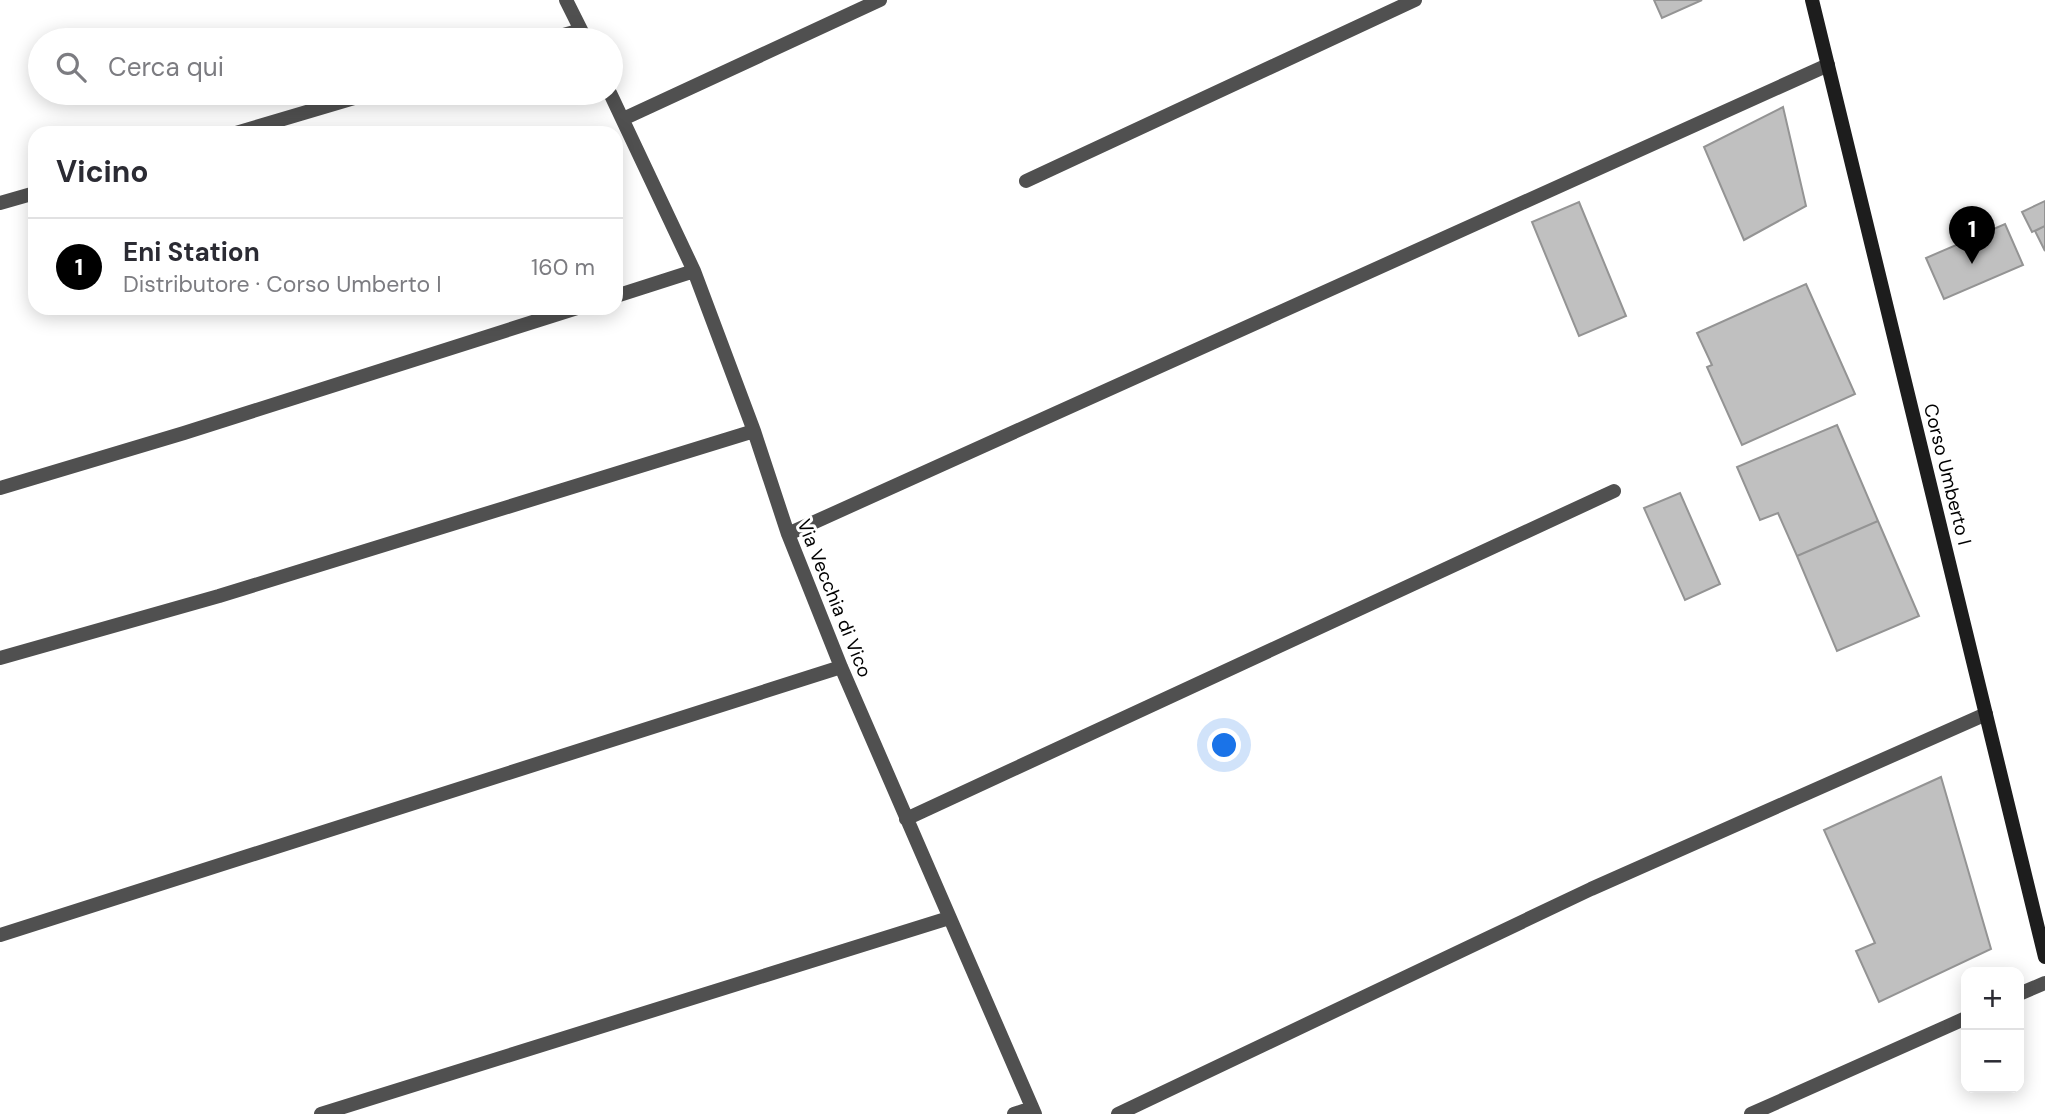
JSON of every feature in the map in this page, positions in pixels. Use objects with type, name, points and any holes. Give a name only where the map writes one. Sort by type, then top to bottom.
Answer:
[{"type":"street","points":[[566,0],[580,28]]},
{"type":"street","points":[[623,120],[880,0]]},
{"type":"street","points":[[1026,181],[1415,0]]},
{"type":"street","name":"Corso Umberto I","points":[[1812,0],[2045,957]]},
{"type":"street","points":[[788,534],[1828,65]]},
{"type":"street","points":[[259,126],[330,105]]},
{"type":"street","name":"Via Vecchia di Vico","points":[[616,105],[694,271],[754,431],[788,534],[841,667],[1034,1111]]},
{"type":"street","points":[[0,203],[28,195]]},
{"type":"street","points":[[623,294],[694,271]]},
{"type":"street","points":[[0,488],[184,433],[555,315]]},
{"type":"street","points":[[0,658],[232,592],[754,431]]},
{"type":"street","points":[[906,819],[1614,491]]},
{"type":"street","points":[[0,935],[841,667]]},
{"type":"street","points":[[1118,1114],[1591,889],[1986,714]]},
{"type":"street","points":[[321,1114],[949,918]]},
{"type":"street","points":[[2024,992],[2045,982]]},
{"type":"street","points":[[1751,1114],[1961,1020]]},
{"type":"street","points":[[1014,1114],[1034,1111]]},
{"type":"building","points":[[1654,0],[1702,0],[1662,18]]},
{"type":"building","points":[[1783,107],[1806,206],[1744,240],[1704,147]]},
{"type":"building","points":[[2045,201],[2045,226],[2032,232],[2022,212]]},
{"type":"building","points":[[1579,202],[1626,316],[1579,336],[1532,222]]},
{"type":"building","points":[[2005,224],[2023,265],[1944,299],[1926,258]]},
{"type":"building","points":[[2045,226],[2045,251],[2035,231]]},
{"type":"building","points":[[1806,284],[1855,394],[1742,445],[1707,367],[1712,365],[1697,333]]},
{"type":"building","points":[[1837,425],[1878,521],[1797,556],[1778,513],[1760,520],[1737,467]]},
{"type":"building","points":[[1680,493],[1720,584],[1685,600],[1644,508]]},
{"type":"building","points":[[1878,521],[1919,616],[1837,651],[1797,556]]},
{"type":"building","points":[[1941,777],[1991,949],[1879,1002],[1856,951],[1875,943],[1824,830]]},
{"type":"place","name":"Eni Station","points":[[1972,264]]}]
